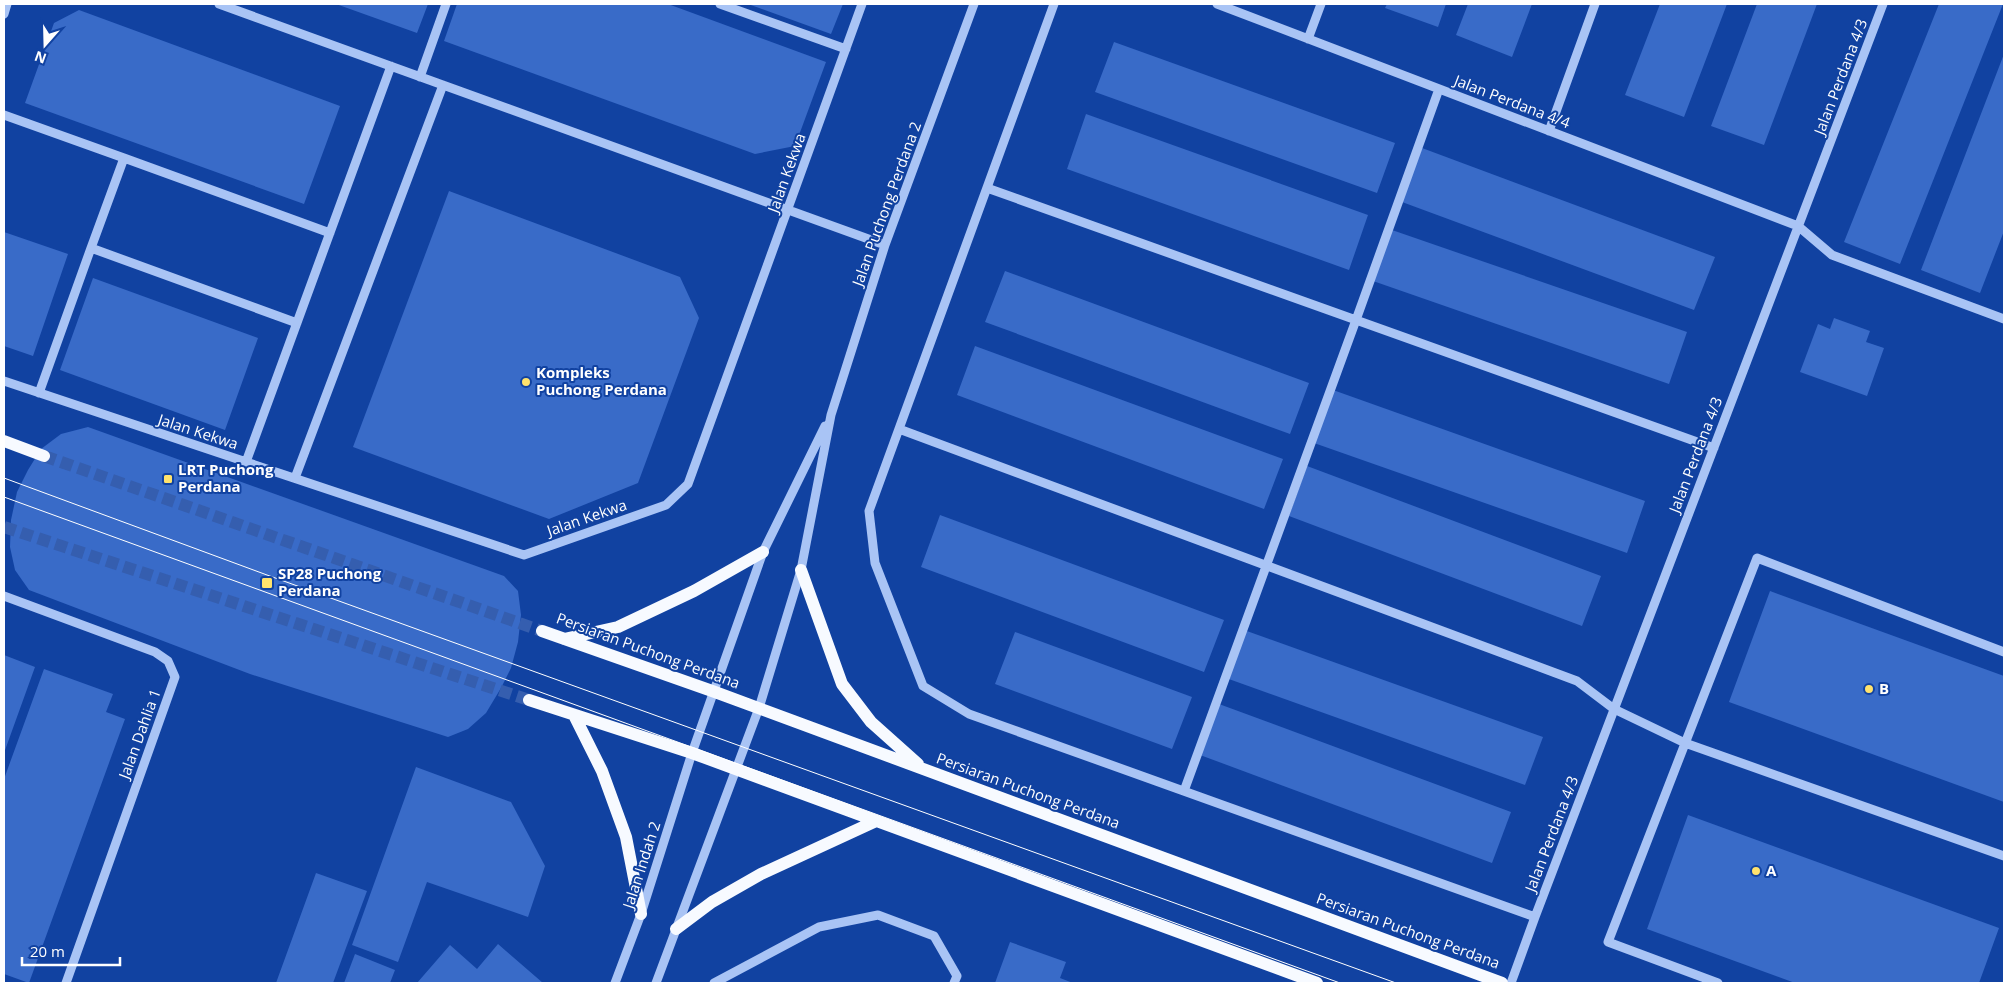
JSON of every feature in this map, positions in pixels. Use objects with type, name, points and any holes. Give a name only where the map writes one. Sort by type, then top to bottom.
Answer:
[{"type":"main road","points":[[4,441],[44,456]]},
{"type":"main road","points":[[564,638],[618,627],[694,591],[763,552]]},
{"type":"main road","points":[[802,570],[842,684],[871,722],[924,769]]},
{"type":"main road","name":"Persiaran Puchong Perdana","points":[[542,630],[759,708],[1502,983]]},
{"type":"main road","points":[[529,700],[692,753],[1317,983]]},
{"type":"main road","points":[[574,715],[602,771],[626,837],[641,914]]},
{"type":"main road","points":[[676,929],[712,902],[761,874],[876,821]]},
{"type":"street","points":[[4,14],[8,4]]},
{"type":"street","points":[[219,4],[885,245]]},
{"type":"street","points":[[420,77],[446,4]]},
{"type":"street","points":[[720,4],[846,49]]},
{"type":"street","name":"Jalan Kekwa","points":[[4,381],[524,555],[666,505],[688,484],[862,4]]},
{"type":"street","name":"Jalan Puchong Perdana 2","points":[[736,770],[759,708],[802,570],[831,415],[885,245],[974,4]]},
{"type":"street","points":[[1054,4],[869,511],[875,563],[923,686],[969,714],[1535,917]]},
{"type":"street","name":"Jalan Perdana 4/4","points":[[1217,4],[1798,226],[1832,254],[2004,319]]},
{"type":"street","points":[[1308,39],[1321,4]]},
{"type":"street","points":[[1549,131],[1595,4]]},
{"type":"street","name":"Jalan Perdana 4/3","points":[[1512,983],[1535,917],[1883,4]]},
{"type":"street","points":[[246,462],[391,66]]},
{"type":"street","points":[[295,478],[443,85]]},
{"type":"street","points":[[1184,791],[1439,89]]},
{"type":"street","points":[[4,115],[330,232]]},
{"type":"street","points":[[39,393],[124,158]]},
{"type":"street","points":[[987,188],[1714,448]]},
{"type":"street","points":[[92,248],[297,323]]},
{"type":"street","name":"Jalan Puchong Perdana 2","points":[[715,692],[763,552],[831,415]]},
{"type":"street","points":[[899,429],[1577,681],[1614,709],[1686,743],[2004,856]]},
{"type":"street","points":[[1718,983],[1608,942],[1758,558],[2004,652]]},
{"type":"street","name":"Jalan Dahlia 1","points":[[4,596],[155,652],[168,661],[175,677],[66,983]]},
{"type":"street","name":"Jalan Indah 2","points":[[615,983],[641,914],[692,753],[715,692]]},
{"type":"street","points":[[656,983],[736,770]]},
{"type":"street","points":[[714,983],[819,927],[878,915],[934,936],[956,980]]},
{"type":"building","points":[[336,4],[428,4],[417,33]]},
{"type":"building","points":[[457,4],[668,4],[826,62],[795,146],[755,154],[444,41]]},
{"type":"building","points":[[748,4],[843,4],[831,34]]},
{"type":"building","points":[[1387,4],[1446,4],[1438,27],[1385,8]]},
{"type":"building","points":[[1468,4],[1532,4],[1512,57],[1456,35]]},
{"type":"building","points":[[1660,4],[1727,4],[1684,117],[1625,95]]},
{"type":"building","points":[[1757,4],[1817,4],[1764,145],[1711,126]]},
{"type":"building","points":[[1939,4],[2003,4],[1900,264],[1844,242]]},
{"type":"building","points":[[79,10],[340,106],[304,204],[25,103],[54,23]]},
{"type":"building","points":[[1114,42],[1395,143],[1377,193],[1095,92]]},
{"type":"building","points":[[2004,54],[2004,231],[1980,293],[1921,270]]},
{"type":"building","points":[[1086,114],[1368,215],[1349,270],[1067,169]]},
{"type":"building","points":[[1422,148],[1715,257],[1694,310],[1402,202]]},
{"type":"building","name":"Kompleks Puchong Perdana","points":[[449,191],[680,277],[699,318],[638,483],[549,519],[353,447]]},
{"type":"building","points":[[1392,230],[1687,332],[1669,384],[1373,281]]},
{"type":"building","points":[[4,232],[68,254],[33,356],[4,346]]},
{"type":"building","points":[[1005,271],[1309,383],[1290,434],[985,322]]},
{"type":"building","points":[[93,278],[258,338],[225,430],[60,370]]},
{"type":"building","points":[[1834,318],[1870,331],[1866,342],[1884,348],[1867,396],[1800,372],[1818,324],[1830,329]]},
{"type":"building","points":[[975,346],[1283,459],[1264,509],[957,395]]},
{"type":"building","points":[[1333,390],[1645,501],[1627,553],[1314,443]]},
{"type":"building","name":"SP28 Puchong Perdana","points":[[88,427],[504,576],[518,591],[521,615],[518,642],[511,668],[486,713],[468,729],[448,737],[250,674],[29,590],[15,570],[10,547],[11,520],[17,492],[41,449],[61,434]]},
{"type":"building","points":[[1307,466],[1601,576],[1582,626],[1289,516]]},
{"type":"building","points":[[940,515],[1224,620],[1204,672],[921,567]]},
{"type":"building","name":"B","points":[[1770,591],[2004,676],[2004,802],[1729,702]]},
{"type":"building","points":[[1244,630],[1543,737],[1525,785],[1226,678]]},
{"type":"building","points":[[1015,632],[1192,697],[1172,749],[995,684]]},
{"type":"building","points":[[4,655],[35,667],[4,753]]},
{"type":"building","points":[[44,669],[113,694],[106,712],[125,719],[29,983],[4,974],[4,779]]},
{"type":"building","points":[[1219,704],[1511,812],[1492,863],[1200,755]]},
{"type":"building","points":[[416,767],[511,802],[545,866],[528,917],[427,882],[398,962],[352,945]]},
{"type":"building","name":"A","points":[[1688,815],[1999,928],[1979,983],[1795,983],[1647,929]]},
{"type":"building","points":[[316,873],[367,891],[333,983],[276,983]]},
{"type":"building","points":[[1010,942],[1066,962],[1060,978],[1073,983],[995,983]]},
{"type":"building","points":[[498,944],[543,983],[417,983],[450,945],[477,969]]},
{"type":"building","points":[[355,954],[395,970],[390,983],[344,983]]},
{"type":"tunnel","points":[[44,456],[542,631]]},
{"type":"tunnel","points":[[4,527],[529,700]]},
{"type":"tram line","points":[[4,478],[1396,983]]},
{"type":"tram line","points":[[4,497],[1340,983]]},
{"type":"place","name":"Kompleks Puchong Perdana","points":[[526,382]]},
{"type":"place","name":"LRT Puchong Perdana","points":[[168,479]]},
{"type":"place","name":"SP28 Puchong Perdana","points":[[267,583]]},
{"type":"place","name":"B","points":[[1869,689]]},
{"type":"place","name":"A","points":[[1756,871]]}]
